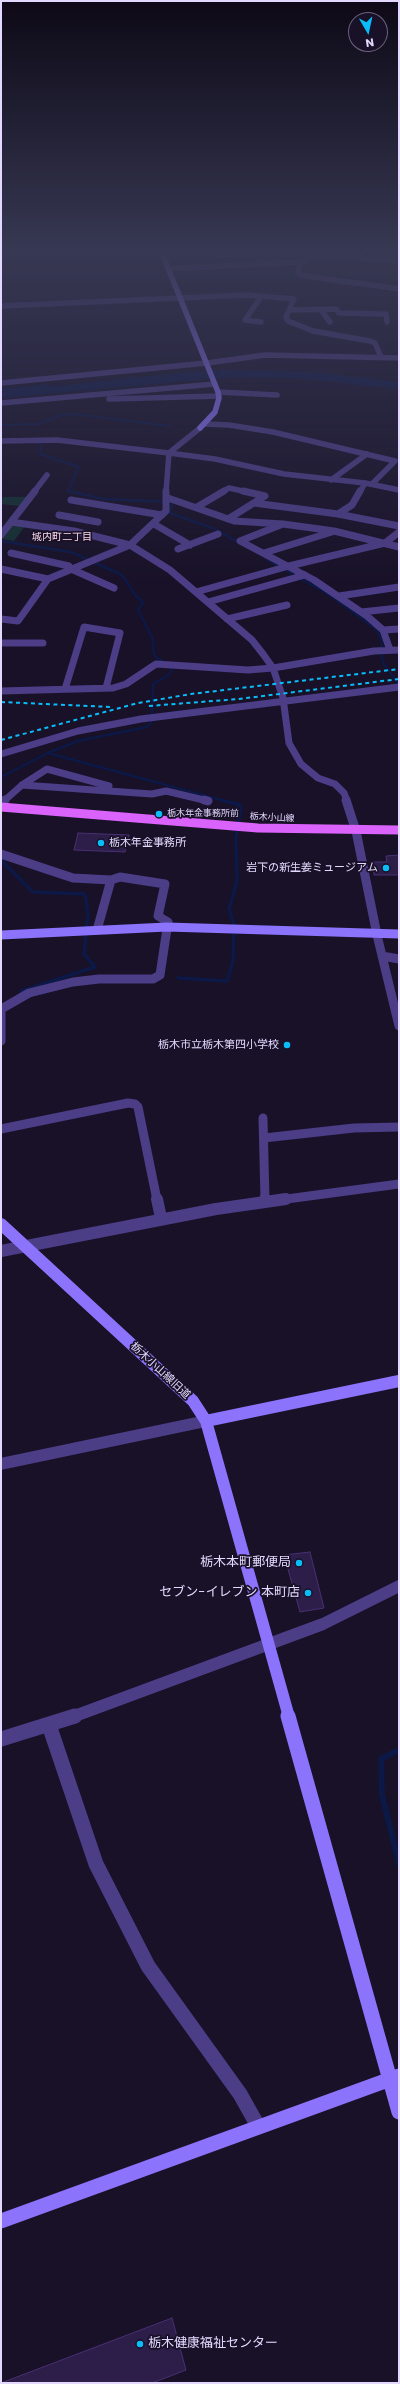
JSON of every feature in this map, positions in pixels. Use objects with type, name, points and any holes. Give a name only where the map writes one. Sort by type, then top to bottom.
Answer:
[{"type":"main road","name":"栃木小山線","points":[[1,807],[250,827],[356,831],[399,830]]},
{"type":"street","points":[[1,384],[211,364]]},
{"type":"street","points":[[1,619],[18,620],[48,579],[130,545],[162,515],[166,510],[168,498],[167,460],[169,453],[202,426],[215,412],[218,394],[207,365]]},
{"type":"street","points":[[1,403],[215,383]]},
{"type":"street","points":[[109,399],[218,394],[277,395]]},
{"type":"street","points":[[202,426],[228,425],[273,432],[395,462],[372,484]]},
{"type":"street","points":[[1,442],[57,440],[169,453],[216,459],[284,474],[365,483],[399,490]]},
{"type":"street","points":[[331,480],[367,454]]},
{"type":"street","points":[[1,535],[47,475]]},
{"type":"street","points":[[338,514],[352,505],[365,483]]},
{"type":"street","points":[[197,507],[229,488],[265,496],[228,519]]},
{"type":"street","points":[[168,498],[228,519],[283,524],[334,531],[399,547]]},
{"type":"street","points":[[71,500],[162,515]]},
{"type":"street","points":[[254,503],[338,514],[399,526]]},
{"type":"street","points":[[58,515],[100,520],[86,534]]},
{"type":"street","points":[[11,522],[86,534],[130,545],[170,570],[252,640],[273,668],[284,701],[289,743],[301,764],[318,778],[335,784],[344,793],[356,831],[377,935],[399,1026]]},
{"type":"street","points":[[154,524],[190,545]]},
{"type":"street","points":[[283,524],[240,540],[305,575],[339,596],[361,612],[383,630],[390,650]]},
{"type":"street","points":[[264,553],[334,531]]},
{"type":"street","points":[[196,592],[289,566],[385,543],[399,532]]},
{"type":"street","points":[[178,549],[218,534]]},
{"type":"street","points":[[11,553],[69,566],[72,569],[114,588]]},
{"type":"street","points":[[1,568],[48,579]]},
{"type":"street","points":[[208,602],[305,575]]},
{"type":"street","points":[[339,596],[399,587]]},
{"type":"street","points":[[227,619],[287,604]]},
{"type":"street","points":[[361,612],[399,608]]},
{"type":"street","points":[[65,688],[84,628],[120,633],[106,688]]},
{"type":"street","points":[[383,630],[399,629]]},
{"type":"street","points":[[1,642],[43,643]]},
{"type":"street","points":[[1,691],[106,688],[126,684],[156,664],[168,663],[218,669],[273,668],[350,654],[399,650]]},
{"type":"street","points":[[1,754],[78,731],[133,720],[399,687]]},
{"type":"street","points":[[1,804],[22,785],[47,769],[129,792]]},
{"type":"street","points":[[22,785],[152,794],[166,791],[208,801]]},
{"type":"street","points":[[1,854],[73,878],[110,880],[120,877],[165,884],[158,916],[168,922],[160,975],[153,979],[99,979],[73,982],[29,993],[1,1008],[1,1041]]},
{"type":"street","points":[[96,930],[110,880]]},
{"type":"street","points":[[1,935],[167,927],[377,935],[399,934]]},
{"type":"street","points":[[382,956],[399,959]]},
{"type":"street","points":[[1,1129],[128,1103],[135,1104],[138,1107],[161,1218]]},
{"type":"street","points":[[263,1118],[265,1201]]},
{"type":"street","points":[[264,1138],[354,1128],[399,1127]]},
{"type":"street","points":[[1,1251],[24,1245],[161,1218],[265,1201],[399,1184]]},
{"type":"street","name":"栃木小山線旧道","points":[[1,1224],[193,1401],[206,1421],[394,2078],[399,2112]]},
{"type":"street","points":[[1,1464],[399,1381]]},
{"type":"street","points":[[1,1739],[49,1725],[138,1693],[197,1669],[323,1624],[399,1586]]},
{"type":"street","points":[[49,1725],[96,1864],[148,1966],[240,2094],[258,2126]]},
{"type":"street","points":[[1,2221],[258,2126],[394,2078]]},
{"type":"green space","points":[[3,497],[27,497],[20,506],[1,504]]},
{"type":"green space","points":[[13,524],[25,526],[14,541],[2,539]]},
{"type":"water","points":[[228,370],[309,372],[337,375],[399,382],[399,389],[292,378],[232,377],[1,398],[1,393],[38,388],[187,372]]},
{"type":"building","name":"栃木年金事務所","points":[[78,833],[129,835],[125,852],[74,850]]},
{"type":"building","name":"岩下の新生姜ミュージアム","points":[[399,855],[399,875],[374,875],[373,862],[387,862],[386,856]]},
{"type":"building","points":[[310,1552],[324,1608],[300,1612],[284,1555]]},
{"type":"building","name":"栃木健康福祉センター","points":[[172,2318],[186,2370],[152,2383],[1,2383]]},
{"type":"waterway","points":[[1,393],[48,388]]},
{"type":"waterway","points":[[1,425],[38,424],[61,415],[73,414],[170,426]]},
{"type":"waterway","points":[[37,443],[42,443],[40,454],[79,467],[68,491]]},
{"type":"waterway","points":[[68,491],[73,492]]},
{"type":"waterway","points":[[68,491],[103,499],[173,502],[170,513],[215,529],[241,544]]},
{"type":"waterway","points":[[1,541],[71,552],[122,575],[136,596],[143,602],[138,610],[152,637],[154,655],[172,669],[169,675],[153,684],[152,721],[147,727],[78,741],[48,753]]},
{"type":"waterway","points":[[266,559],[328,594],[376,629],[382,641],[381,654],[384,664],[399,685]]},
{"type":"waterway","points":[[1,777],[48,753]]},
{"type":"waterway","points":[[48,753],[225,801]]},
{"type":"waterway","points":[[178,978],[227,981],[233,962],[234,925],[229,909],[237,881],[236,837],[241,809],[240,805],[221,800]]},
{"type":"waterway","points":[[1,860],[33,892],[85,894],[88,913],[84,954],[95,967],[21,991]]},
{"type":"waterway","points":[[399,1750],[381,1759],[382,1795],[399,1864]]},
{"type":"railway","points":[[1,740],[138,703],[191,694],[399,669]]},
{"type":"railway","points":[[149,706],[239,699],[399,679]]},
{"type":"railway","points":[[1,702],[111,707]]},
{"type":"place","name":"栃木年金事務所前","points":[[159,814]]},
{"type":"place","name":"栃木年金事務所","points":[[101,843]]},
{"type":"place","name":"岩下の新生姜ミュージアム","points":[[386,868]]},
{"type":"place","name":"栃木市立栃木第四小学校","points":[[287,1045]]},
{"type":"place","name":"栃木本町郵便局","points":[[299,1563]]},
{"type":"place","name":"セブン-イレブン 本町店","points":[[308,1593]]},
{"type":"place","name":"栃木健康福祉センター","points":[[140,2344]]},
{"type":"district","name":"城内町二丁目","points":[[62,537]]}]
